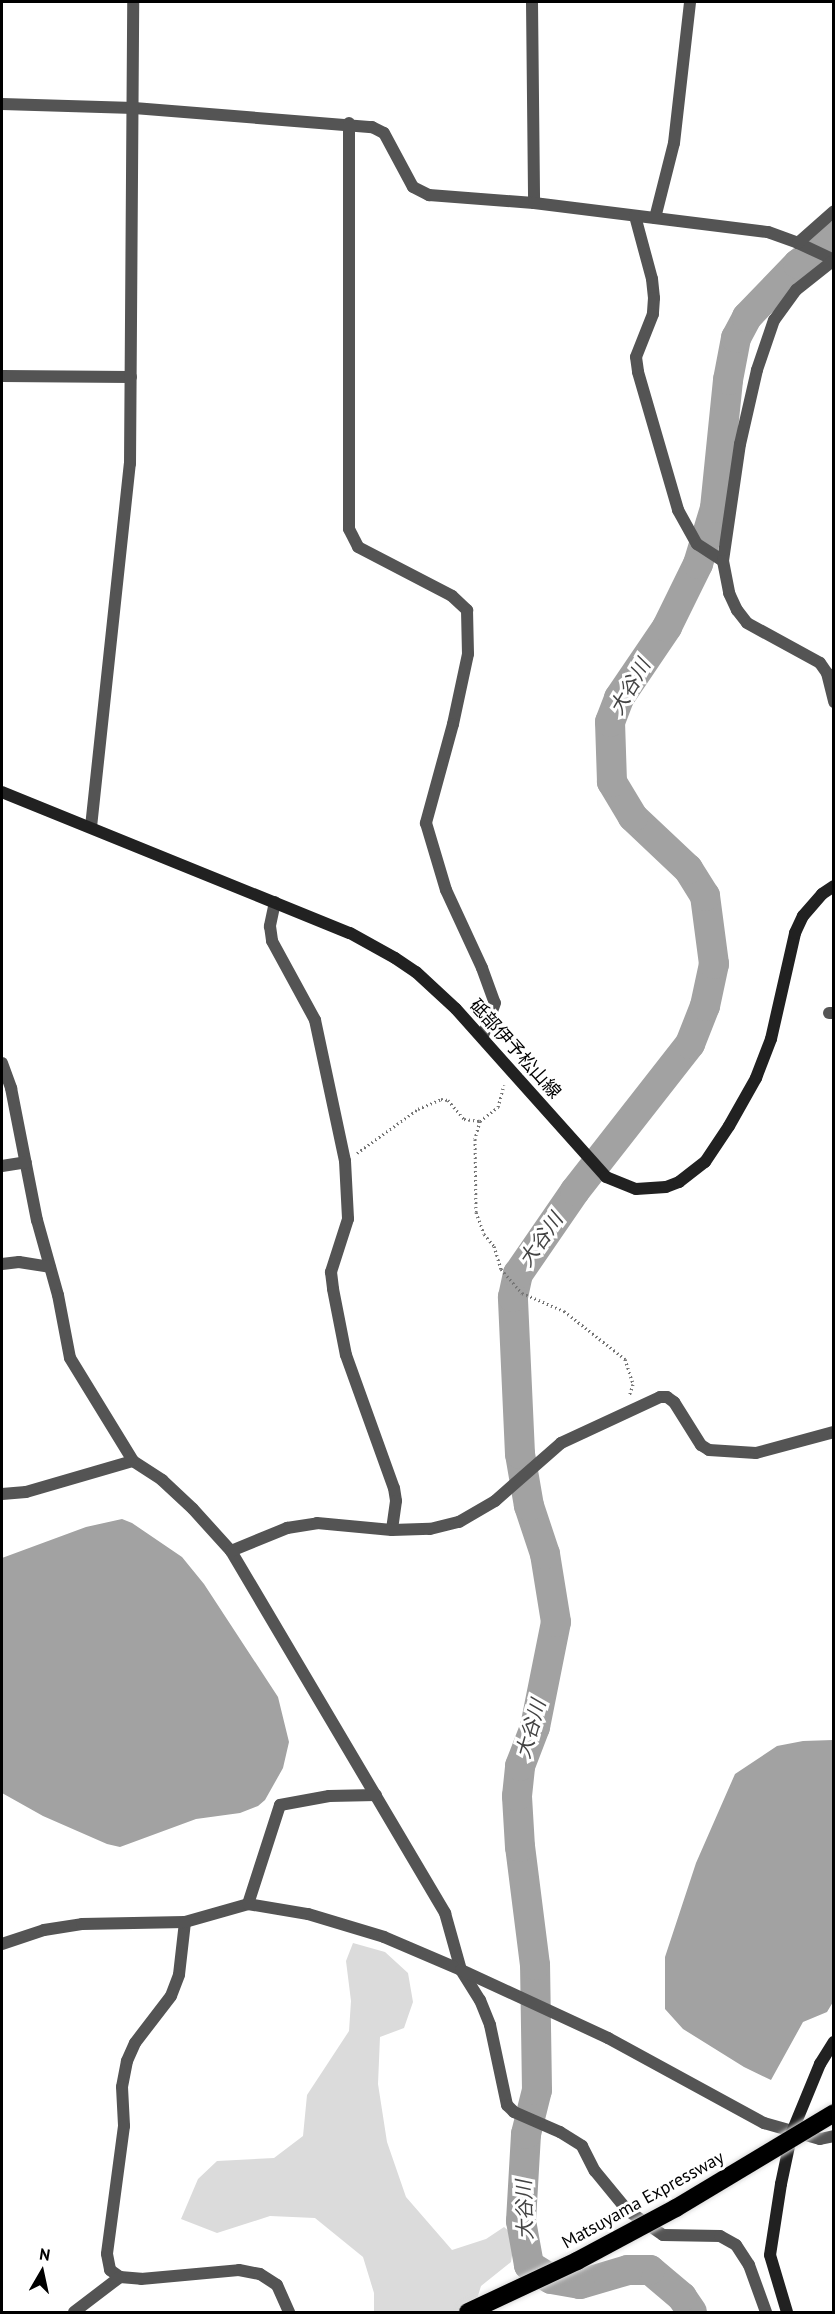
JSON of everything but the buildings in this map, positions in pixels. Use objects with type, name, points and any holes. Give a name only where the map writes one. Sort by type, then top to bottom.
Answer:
[{"type":"highway","name":"Matsuyama Expressway","points":[[468,2313],[577,2261],[676,2208],[834,2113]]},
{"type":"main road","name":"砥部伊予松山線","points":[[2,792],[350,933],[395,958],[425,980],[483,1038],[606,1177],[636,1189],[666,1187],[679,1182],[705,1162],[729,1126],[756,1078],[781,1005],[795,933],[810,905],[834,886]]},
{"type":"main road","points":[[787,2313],[770,2255],[792,2132],[820,2064],[834,2042]]},
{"type":"street","points":[[91,827],[130,464],[133,2]]},
{"type":"street","points":[[532,2],[534,202]]},
{"type":"street","points":[[655,219],[674,143],[690,2]]},
{"type":"street","points":[[2,104],[134,108],[349,123],[372,127],[384,133],[413,187],[429,195],[534,202],[768,232],[833,260],[796,290],[774,320],[756,370],[740,444],[723,561],[729,593],[737,610],[747,623],[812,656],[820,663],[831,680],[834,702]]},
{"type":"street","points":[[349,123],[349,530],[358,547],[452,596],[466,610],[468,654],[453,724],[426,823],[446,890],[482,968],[495,1003],[483,1038]]},
{"type":"street","points":[[798,243],[834,211]]},
{"type":"street","points":[[635,216],[652,279],[654,298],[653,314],[636,357],[638,372],[678,510],[697,544],[723,561]]},
{"type":"street","points":[[2,376],[131,376]]},
{"type":"street","points":[[275,902],[270,926],[272,941],[315,1020],[345,1161],[348,1219],[331,1272],[333,1289],[346,1356],[394,1488],[396,1501],[392,1530]]},
{"type":"street","points":[[2,1063],[12,1088],[26,1162],[70,1358],[133,1461],[162,1480],[194,1509],[231,1551],[376,1795],[445,1913],[461,1970],[480,2000],[490,2025],[507,2105],[514,2112],[560,2132],[582,2146],[595,2171],[627,2210],[663,2235],[720,2236],[736,2245],[749,2265],[766,2313]]},
{"type":"street","points":[[2,1166],[26,1162]]},
{"type":"street","points":[[2,1264],[19,1262],[50,1267]]},
{"type":"street","points":[[231,1551],[288,1528],[317,1523],[392,1530],[430,1529],[459,1522],[479,1513],[561,1443],[653,1399],[667,1397],[674,1402],[701,1445],[719,1452],[756,1453],[834,1432]]},
{"type":"street","points":[[2,1494],[26,1492],[133,1461]]},
{"type":"street","points":[[248,1904],[280,1805],[329,1796],[376,1795]]},
{"type":"street","points":[[2,1944],[44,1930],[82,1924],[185,1922],[248,1904],[309,1914],[384,1937],[461,1970],[608,2038],[764,2123],[820,2139],[834,2136]]},
{"type":"street","points":[[185,1922],[179,1975],[171,1996],[135,2043],[127,2061],[122,2087],[124,2126],[106,2254],[110,2270],[120,2277],[141,2279],[239,2270],[260,2274],[277,2285],[289,2313]]},
{"type":"street","points":[[74,2313],[120,2277]]},
{"type":"path","points":[[510,1070],[498,1107],[480,1121],[475,1139],[476,1212],[484,1234],[494,1246],[501,1269],[522,1293],[564,1311],[625,1359],[633,1384],[629,1395],[629,1410]]},
{"type":"path","points":[[345,1161],[418,1109],[441,1099],[448,1100],[464,1119],[480,1121]]},
{"type":"shaded area","points":[[122,1519],[132,1523],[182,1557],[204,1584],[278,1697],[289,1742],[283,1768],[265,1800],[258,1806],[240,1813],[196,1819],[120,1847],[107,1844],[43,1816],[2,1793],[2,1558],[86,1527]]},
{"type":"shaded area","points":[[833,1740],[833,2002],[827,2012],[803,2022],[771,2080],[744,2067],[683,2029],[665,2009],[665,1957],[696,1863],[735,1774],[777,1746],[803,1741]]},
{"type":"shaded area","points":[[353,1943],[385,1952],[408,1973],[413,2002],[404,2028],[380,2037],[378,2084],[387,2142],[406,2197],[452,2250],[486,2239],[504,2227],[515,2236],[511,2262],[481,2286],[473,2312],[374,2312],[374,2293],[363,2257],[315,2218],[270,2216],[217,2233],[181,2219],[198,2179],[217,2161],[274,2158],[303,2136],[307,2095],[349,2031],[351,2001],[346,1961]]},
{"type":"waterway","name":"大谷川","points":[[692,2312],[682,2297],[650,2270],[628,2270],[580,2284],[551,2279],[529,2265],[521,2221],[526,2134],[537,2090],[535,1965],[520,1847],[517,1796],[520,1766],[535,1727],[556,1622],[545,1554],[529,1506],[520,1454],[513,1297],[518,1274],[575,1191],[690,1044],[705,1006],[714,964],[705,896],[688,869],[633,817],[612,782],[610,722],[619,698],[667,627],[698,564],[715,508],[728,380],[736,338],[747,317],[798,264],[834,236]]}]
